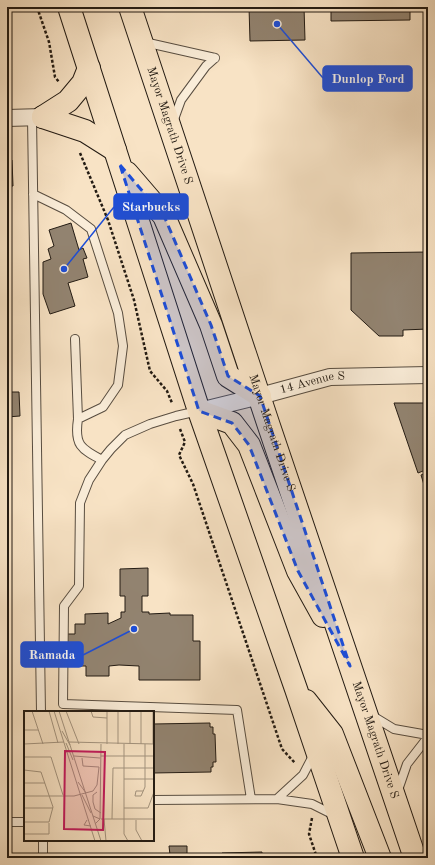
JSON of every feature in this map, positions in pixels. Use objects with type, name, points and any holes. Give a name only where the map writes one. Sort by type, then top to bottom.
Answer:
[{"type":"main road","points":[[69,7],[199,411],[353,858]]},
{"type":"main road","points":[[122,7],[140,36]]},
{"type":"main road","name":"Mayor Magrath Drive S","points":[[130,7],[415,858]]},
{"type":"main road","points":[[37,118],[68,101],[83,83],[88,68]]},
{"type":"main road","points":[[37,118],[85,131],[118,158],[164,216],[211,324],[228,376],[260,396]]},
{"type":"main road","points":[[199,411],[232,423],[248,445],[298,571],[350,666]]},
{"type":"main road","points":[[296,689],[332,734],[380,858]]},
{"type":"street","points":[[7,118],[37,118]]},
{"type":"street","name":"14 Avenue S","points":[[199,411],[330,377],[428,375]]},
{"type":"lane","points":[[140,36],[215,58],[206,66],[181,100],[170,128]]},
{"type":"lane","points":[[37,118],[33,194],[41,711]]},
{"type":"lane","points":[[33,194],[66,210],[91,229],[118,313],[122,346],[118,385],[103,407],[78,419]]},
{"type":"lane","points":[[75,339],[78,419],[76,431],[78,443],[87,452],[102,460]]},
{"type":"lane","points":[[199,411],[150,424],[125,435],[102,460],[89,480],[80,503],[79,586],[64,606],[63,704],[237,710],[250,799]]},
{"type":"lane","points":[[366,712],[394,729],[428,736],[407,764],[395,799]]},
{"type":"lane","points":[[277,799],[303,775],[316,748]]},
{"type":"lane","points":[[154,800],[277,799],[312,804],[340,818]]},
{"type":"lane","points":[[7,822],[24,822]]},
{"type":"lane","points":[[43,841],[43,858]]},
{"type":"path","points":[[37,7],[49,42],[55,77],[60,83]]},
{"type":"path","points":[[80,151],[108,220],[134,300],[150,371],[167,391]]},
{"type":"path","points":[[185,442],[179,455],[193,484],[282,749],[295,764]]},
{"type":"path","points":[[312,813],[309,834],[317,858]]},
{"type":"highlighted area","points":[[120,165],[164,216],[211,325],[228,376],[260,396],[350,666],[298,571],[249,445],[232,423],[199,411]]},
{"type":"building","points":[[249,7],[304,7],[305,40],[250,41]]},
{"type":"building","points":[[331,7],[410,7],[410,20],[331,21]]},
{"type":"building","points":[[7,160],[12,160],[13,186],[7,186]]},
{"type":"building","points":[[71,223],[79,250],[83,248],[87,258],[83,259],[88,277],[68,283],[75,306],[50,314],[43,294],[43,262],[51,259],[48,249],[54,246],[49,230]]},
{"type":"building","points":[[428,252],[428,329],[403,330],[403,336],[379,336],[351,310],[351,253]]},
{"type":"building","points":[[7,392],[19,392],[20,416],[7,417]]},
{"type":"building","points":[[394,403],[428,403],[428,469],[418,473]]},
{"type":"building","points":[[428,472],[428,498],[421,475]]},
{"type":"building","points":[[148,568],[148,596],[142,596],[142,612],[149,612],[149,614],[170,613],[170,615],[193,615],[193,641],[200,641],[200,680],[139,680],[139,666],[119,665],[109,666],[109,676],[86,676],[86,666],[75,666],[76,657],[66,657],[66,634],[75,634],[75,624],[85,624],[85,614],[108,613],[108,624],[121,618],[121,612],[125,612],[125,596],[120,596],[120,569]]},
{"type":"building","points":[[210,723],[210,727],[213,727],[213,734],[215,734],[216,762],[213,762],[211,772],[154,773],[154,724]]},
{"type":"building","points":[[169,846],[187,846],[187,858],[57,858],[57,856],[170,855]]},
{"type":"building","points":[[262,852],[262,858],[222,858],[222,853]]},
{"type":"place","name":"Dunlop Ford","points":[[277,24]]},
{"type":"place","name":"Starbucks","points":[[64,269]]},
{"type":"place","name":"Ramada","points":[[134,629]]}]
